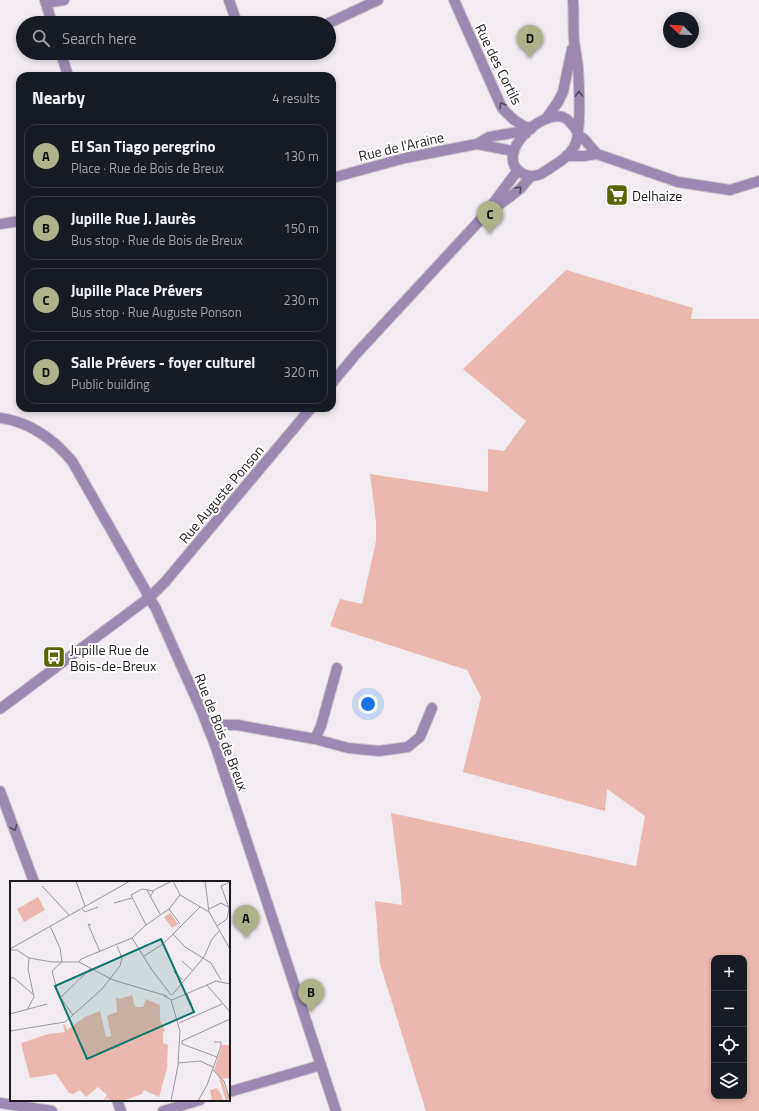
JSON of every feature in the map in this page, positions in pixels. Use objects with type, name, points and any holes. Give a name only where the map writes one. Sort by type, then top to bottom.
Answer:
[{"type":"street","points":[[50,16],[46,1],[64,0]]},
{"type":"street","points":[[229,0],[235,16]]},
{"type":"street","points":[[336,20],[378,0]]},
{"type":"street","name":"Rue des Cortils","points":[[454,0],[502,108],[512,119],[529,131]]},
{"type":"street","points":[[573,0],[574,41],[578,67],[579,111],[576,144],[574,149],[566,156],[541,174],[526,176],[518,170],[513,161],[513,151],[521,138],[546,119],[558,102],[563,92],[574,41]]},
{"type":"street","points":[[63,60],[67,72]]},
{"type":"street","points":[[546,119],[557,116],[567,119],[572,123],[578,134],[597,154]]},
{"type":"street","points":[[477,144],[489,137],[529,131]]},
{"type":"street","points":[[477,144],[513,151]]},
{"type":"street","name":"Rue de l'Araine","points":[[336,177],[405,158],[477,144]]},
{"type":"street","points":[[566,156],[597,154],[678,182],[730,190],[759,181]]},
{"type":"street","points":[[336,378],[483,217],[518,170]]},
{"type":"street","points":[[483,217],[520,189],[531,176]]},
{"type":"street","points":[[0,224],[16,221]]},
{"type":"street","name":"Rue Auguste Ponson","points":[[0,709],[150,597],[165,582],[308,412]]},
{"type":"street","name":"Rue de Bois de Breux","points":[[0,418],[10,419],[33,428],[54,442],[72,461],[150,597],[202,712],[215,745],[336,1111]]},
{"type":"street","points":[[315,738],[321,726],[337,668]]},
{"type":"street","points":[[208,728],[218,725],[237,725],[315,738],[348,748],[379,751],[408,747],[420,737],[432,708]]},
{"type":"street","points":[[0,791],[34,881]]},
{"type":"street","points":[[230,1092],[321,1065]]},
{"type":"street","points":[[117,1101],[121,1111]]},
{"type":"street","points":[[163,1111],[197,1101]]},
{"type":"street","points":[[0,1103],[52,1111]]},
{"type":"shaded area","points":[[566,270],[693,308],[691,319],[759,319],[759,1111],[426,1111],[380,964],[375,901],[402,905],[391,813],[636,866],[645,816],[607,789],[605,811],[463,772],[481,697],[467,670],[330,626],[340,599],[362,604],[376,541],[376,521],[370,474],[488,492],[488,449],[504,451],[526,421],[463,369]]},
{"type":"place","name":"Salle Prévers - foyer culturel","points":[[530,58]]},
{"type":"place","name":"Delhaize","points":[[617,195]]},
{"type":"place","name":"Jupille Place Prévers","points":[[490,234]]},
{"type":"place","name":"Jupille Rue de Bois-de-Breux","points":[[54,657]]},
{"type":"place","name":"El San Tiago peregrino","points":[[246,938]]},
{"type":"place","name":"Jupille Rue J. Jaurès","points":[[311,1012]]}]
